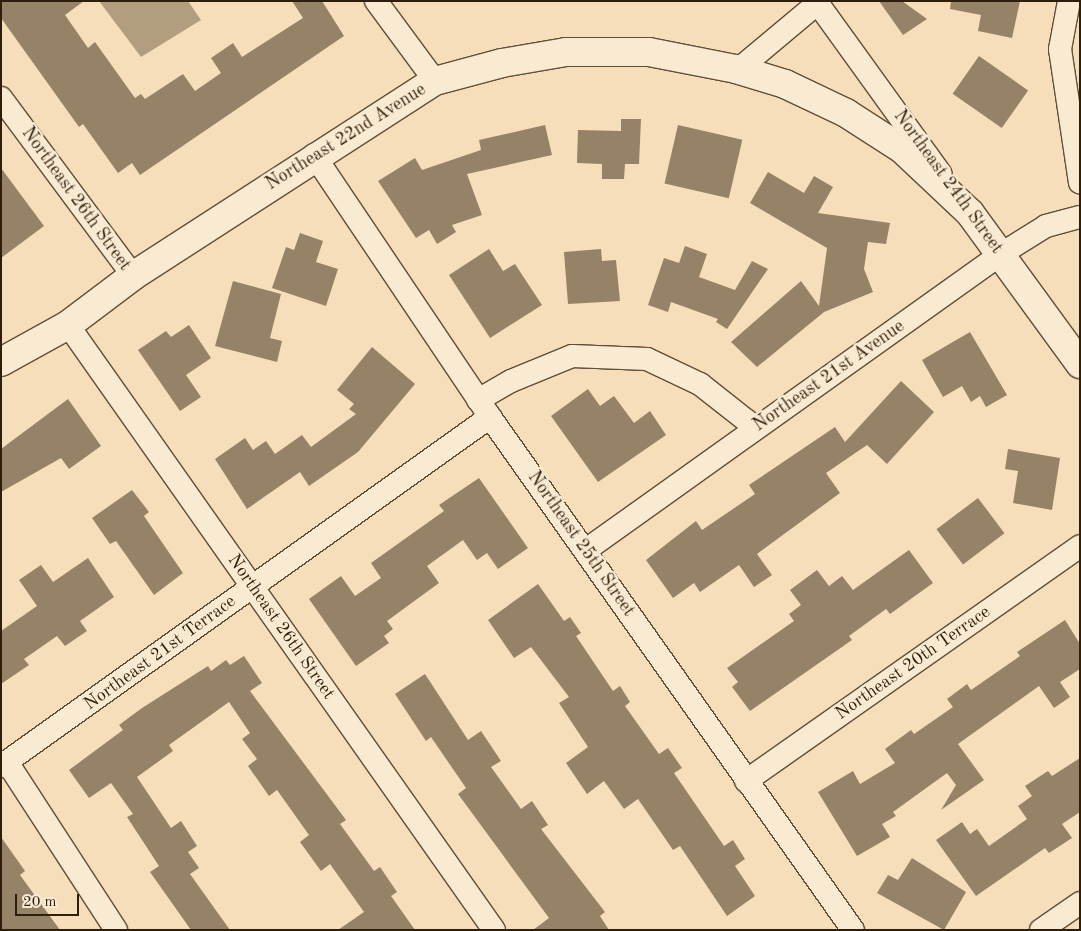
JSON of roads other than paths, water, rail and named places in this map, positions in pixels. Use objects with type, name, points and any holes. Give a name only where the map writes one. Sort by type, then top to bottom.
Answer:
[{"type":"street","points":[[376,1],[435,81]]},
{"type":"street","points":[[1068,1],[1060,49],[1080,183]]},
{"type":"street","points":[[739,69],[817,2]]},
{"type":"street","name":"Northeast 24th Street","points":[[817,2],[1080,364]]},
{"type":"street","name":"Northeast 22nd Avenue","points":[[6,363],[68,325],[133,276],[314,156],[435,81],[502,63],[566,52],[649,52],[739,69],[786,84],[846,113],[902,149],[970,213]]},
{"type":"street","name":"Northeast 26th Street","points":[[1,98],[133,276]]},
{"type":"street","name":"Northeast 25th Street","points":[[314,156],[484,409],[586,550],[746,781],[853,930]]},
{"type":"street","name":"Northeast 21st Avenue","points":[[586,550],[1001,254],[1046,226],[1080,217]]},
{"type":"street","name":"Northeast 26th Street","points":[[68,325],[494,930]]},
{"type":"street","name":"Northeast 21st Terrace","points":[[4,764],[253,586],[484,409],[511,381],[572,356],[647,359],[700,384],[756,428]]},
{"type":"street","name":"Northeast 20th Terrace","points":[[746,781],[1080,546]]},
{"type":"street","points":[[4,764],[116,930]]},
{"type":"street","points":[[1041,930],[1080,903]]}]
